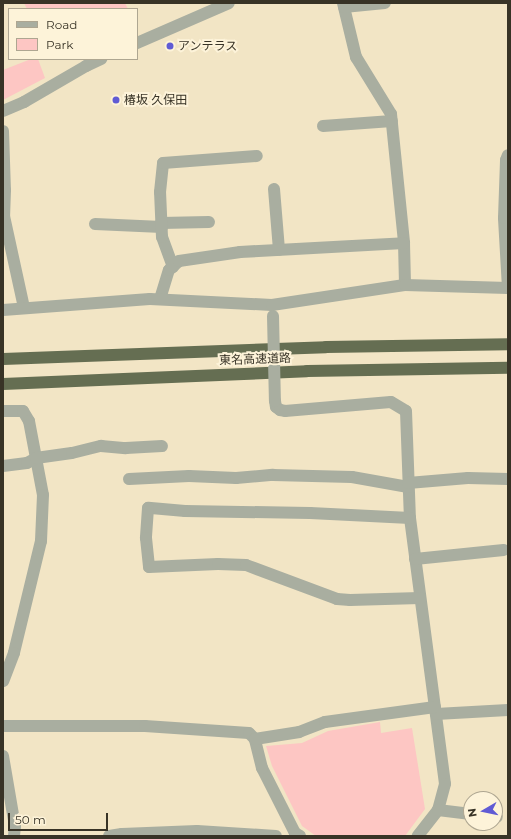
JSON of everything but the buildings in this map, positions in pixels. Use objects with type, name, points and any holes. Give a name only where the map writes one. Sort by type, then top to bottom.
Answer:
[{"type":"highway","name":"東名高速道路","points":[[3,359],[326,347],[508,344]]},
{"type":"highway","name":"東名高速道路","points":[[3,384],[307,371],[508,368]]},
{"type":"street","points":[[138,43],[229,3]]},
{"type":"street","points":[[385,3],[343,5],[356,56],[391,114],[404,243],[406,285]]},
{"type":"street","points":[[3,111],[24,102],[98,60]]},
{"type":"street","points":[[323,126],[392,121]]},
{"type":"street","points":[[3,131],[5,190],[4,216],[24,308]]},
{"type":"street","points":[[3,310],[160,299],[273,311],[406,285],[508,288],[504,218],[506,160],[508,155]]},
{"type":"street","points":[[173,267],[162,237],[160,192],[163,163],[258,156]]},
{"type":"street","points":[[274,189],[279,250]]},
{"type":"street","points":[[95,224],[161,225],[209,222]]},
{"type":"street","points":[[160,299],[170,270],[179,262],[195,258],[279,250],[404,243]]},
{"type":"street","points":[[273,311],[276,407],[285,411],[391,402],[406,411],[410,518],[445,784],[438,810],[418,836]]},
{"type":"street","points":[[3,411],[23,411],[29,421],[43,494],[40,541],[8,653],[3,681]]},
{"type":"street","points":[[3,466],[27,463],[36,458],[72,453],[101,446],[126,448],[162,446]]},
{"type":"street","points":[[129,479],[189,476],[236,478],[273,475],[352,477],[408,485],[468,478],[508,479]]},
{"type":"street","points":[[410,518],[310,513],[185,511],[148,508],[146,538],[149,567],[218,564],[246,565],[337,599],[420,598]]},
{"type":"street","points":[[415,559],[504,550]]},
{"type":"street","points":[[255,739],[299,732],[326,722],[435,711],[508,710]]},
{"type":"street","points":[[3,726],[145,726],[250,733],[255,739],[262,768],[298,834],[276,836],[197,831],[122,834],[109,836]]},
{"type":"street","points":[[3,756],[15,826],[14,836]]},
{"type":"street","points":[[438,810],[463,813]]},
{"type":"green space","points":[[24,3],[125,3],[128,8],[26,8]]},
{"type":"green space","points":[[28,60],[38,60],[45,78],[3,100],[3,70]]},
{"type":"green space","points":[[380,722],[381,733],[412,728],[425,809],[405,836],[316,836],[302,826],[272,766],[266,746],[302,743],[328,731]]},
{"type":"place","name":"アンテラス","points":[[170,46]]},
{"type":"place","name":"椿坂 久保田","points":[[116,100]]}]
